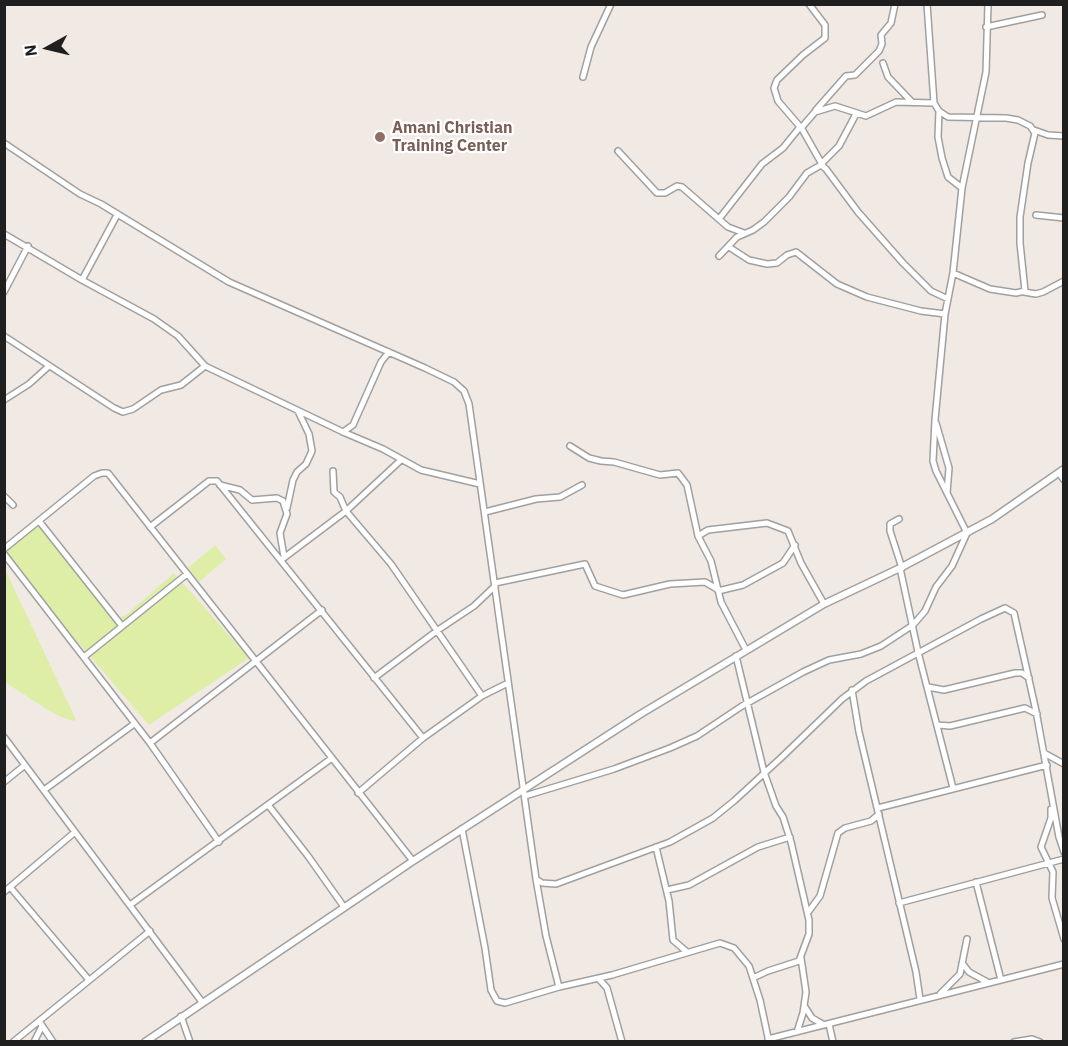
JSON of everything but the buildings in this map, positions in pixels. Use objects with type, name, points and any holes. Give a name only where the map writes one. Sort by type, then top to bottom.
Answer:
[{"type":"street","points":[[583,77],[591,47],[611,4]]},
{"type":"street","points":[[809,4],[825,24],[825,38],[777,80],[774,88],[778,101],[800,127],[823,165],[858,212],[931,291],[948,299]]},
{"type":"street","points":[[719,219],[762,164],[783,148],[846,76],[855,75],[879,51],[882,44],[881,34],[891,23],[894,4]]},
{"type":"street","points":[[927,4],[934,103],[939,111],[948,117],[1018,120],[1048,135],[1064,136]]},
{"type":"street","points":[[967,533],[947,495],[933,460],[945,314],[953,273],[962,188],[986,72],[988,4]]},
{"type":"street","points":[[986,27],[1042,15]]},
{"type":"street","points":[[883,63],[888,77],[911,101]]},
{"type":"street","points":[[815,112],[835,106],[868,116],[892,103],[911,101],[934,103]]},
{"type":"street","points":[[939,111],[942,158],[948,177],[962,188]]},
{"type":"street","points":[[720,256],[737,237],[756,228],[775,211],[811,170],[823,165],[839,146],[856,114]]},
{"type":"street","points":[[1024,292],[1026,288],[1020,250],[1020,218],[1028,163],[1035,138],[1034,130]]},
{"type":"street","points":[[5,145],[81,194],[229,282],[461,386],[469,404],[536,879],[546,936],[559,987]]},
{"type":"street","points":[[618,151],[657,193],[663,194],[679,186],[688,190],[736,232],[746,233]]},
{"type":"street","points":[[81,280],[117,214]]},
{"type":"street","points":[[1036,215],[1064,218]]},
{"type":"street","points":[[4,234],[28,246],[81,280],[154,319],[178,336],[205,366],[383,449],[431,474],[480,484]]},
{"type":"street","points":[[4,292],[28,246]]},
{"type":"street","points":[[729,247],[749,260],[767,264],[777,263],[787,255],[796,252],[837,284],[867,297],[921,311],[945,314]]},
{"type":"street","points":[[953,273],[990,289],[1031,294],[1043,292],[1064,281]]},
{"type":"street","points":[[4,336],[123,412],[133,409],[161,390],[181,385],[205,366]]},
{"type":"street","points":[[343,432],[353,425],[381,362],[389,352]]},
{"type":"street","points":[[4,400],[29,384],[49,366]]},
{"type":"street","points":[[283,558],[280,536],[293,480],[297,472],[306,464],[312,451],[309,434],[298,411]]},
{"type":"street","points":[[935,420],[949,468],[947,495]]},
{"type":"street","points":[[570,446],[589,458],[614,462],[660,475],[678,473],[687,485],[698,536],[711,561],[723,607],[746,650]]},
{"type":"street","points":[[283,558],[346,511],[401,460]]},
{"type":"street","points":[[333,471],[333,492],[340,497],[346,511],[392,564],[482,696]]},
{"type":"street","points":[[145,1041],[413,861],[524,793],[586,748],[736,656],[824,604],[901,568],[992,519],[1061,471],[1064,480]]},
{"type":"street","points":[[4,549],[94,477],[105,473],[413,861]]},
{"type":"street","points":[[150,527],[209,481],[215,480],[283,558],[374,678],[423,738]]},
{"type":"street","points":[[220,485],[240,490],[252,500],[280,499],[286,510]]},
{"type":"street","points":[[485,512],[536,499],[560,497],[582,485]]},
{"type":"street","points":[[4,496],[13,505]]},
{"type":"street","points":[[899,519],[890,524],[890,531],[901,568],[905,597],[953,788]]},
{"type":"street","points":[[39,521],[122,626]]},
{"type":"street","points":[[698,536],[708,530],[770,523],[788,531],[801,563],[824,604]]},
{"type":"street","points":[[524,793],[615,769],[670,748],[697,735],[749,702],[829,660],[861,654],[881,646],[913,625],[925,611],[936,587],[952,566],[967,533]]},
{"type":"street","points":[[374,678],[474,606],[495,585],[585,564],[595,586],[623,595],[670,584],[705,582],[718,590],[743,585],[783,563],[795,545]]},
{"type":"street","points":[[4,554],[150,743],[219,842]]},
{"type":"street","points":[[84,657],[187,574]]},
{"type":"street","points":[[536,879],[547,885],[556,884],[656,847],[713,818],[852,690],[887,668],[1007,608],[1014,613],[1037,714],[1064,852]]},
{"type":"street","points":[[150,743],[322,610]]},
{"type":"street","points":[[736,656],[749,702],[764,772],[790,837],[808,912],[809,934],[801,958],[806,992],[797,1032]]},
{"type":"street","points":[[928,687],[944,690],[1015,673],[1022,673],[1029,678]]},
{"type":"street","points":[[358,793],[423,738],[482,696],[508,683]]},
{"type":"street","points":[[852,690],[859,732],[920,999]]},
{"type":"street","points":[[938,724],[950,726],[1025,708],[1037,714]]},
{"type":"street","points":[[44,790],[134,724]]},
{"type":"street","points":[[4,737],[202,1002]]},
{"type":"street","points":[[1044,753],[1064,764]]},
{"type":"street","points":[[130,905],[332,758]]},
{"type":"street","points":[[4,782],[25,765]]},
{"type":"street","points":[[808,912],[820,896],[838,833],[852,825],[871,821],[878,811],[953,788],[1047,765]]},
{"type":"street","points":[[1052,798],[1051,818],[1041,847],[1053,872],[1054,906],[1064,939]]},
{"type":"street","points":[[269,806],[344,907]]},
{"type":"street","points":[[462,829],[494,998],[498,1002],[505,1003],[559,987],[599,979],[716,943],[724,944],[734,948],[746,962],[753,978],[769,1040],[920,999],[1064,964]]},
{"type":"street","points":[[4,892],[75,832]]},
{"type":"street","points":[[667,890],[689,885],[758,847],[790,837]]},
{"type":"street","points":[[656,847],[667,890],[673,940],[687,952]]},
{"type":"street","points":[[899,903],[1064,859]]},
{"type":"street","points":[[976,882],[1000,981]]},
{"type":"street","points":[[10,887],[89,980]]},
{"type":"street","points":[[13,1041],[40,1023],[150,931]]},
{"type":"street","points":[[939,995],[958,978],[968,939]]},
{"type":"street","points":[[753,978],[794,963],[801,958]]},
{"type":"street","points":[[962,963],[969,972],[989,983]]},
{"type":"street","points":[[606,987],[612,975]]},
{"type":"street","points":[[599,979],[606,987],[622,1041]]},
{"type":"street","points":[[804,1007],[812,1018],[826,1024],[833,1041]]},
{"type":"street","points":[[181,1016],[190,1041]]},
{"type":"street","points":[[34,1041],[40,1023]]},
{"type":"street","points":[[40,1023],[53,1041]]},
{"type":"street","points":[[1014,1041],[1032,1039],[1040,1041]]},
{"type":"green space","points":[[37,521],[113,619],[126,615],[174,573],[249,658],[149,725],[5,557],[4,546]]},
{"type":"green space","points":[[215,545],[226,559],[199,582],[188,568]]},
{"type":"green space","points":[[4,567],[76,720],[74,721],[46,709],[5,682]]},
{"type":"place","name":"Amani Christian Training Center","points":[[380,137]]}]
